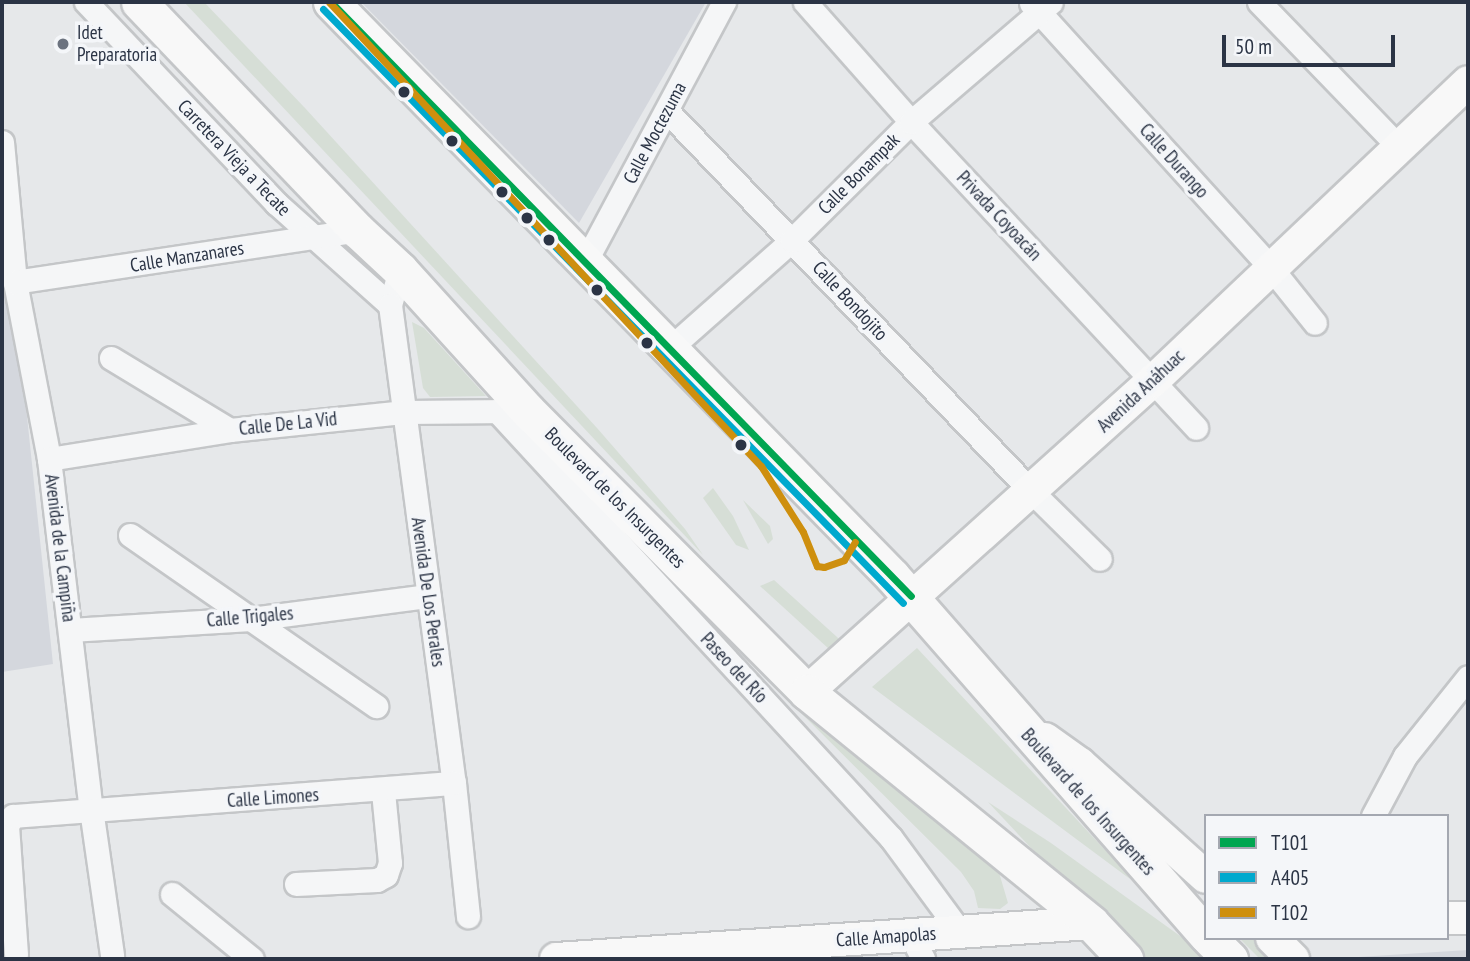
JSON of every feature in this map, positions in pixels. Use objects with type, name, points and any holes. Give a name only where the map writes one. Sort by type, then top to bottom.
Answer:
[{"type":"main road","name":"Boulevard de los Insurgentes","points":[[139,2],[357,230],[400,270],[512,411],[807,692],[1091,923],[1125,959]]},
{"type":"main road","name":"Boulevard de los Insurgentes","points":[[331,2],[911,596],[1014,718],[1204,932]]},
{"type":"main road","name":"Boulevard de los Insurgentes","points":[[1211,940],[1230,959]]},
{"type":"street","name":"Carretera Vieja a Tecate","points":[[86,2],[311,238],[390,305]]},
{"type":"street","name":"Calle Moctezuma","points":[[584,264],[724,2]]},
{"type":"street","name":"Privada Coyoacán","points":[[805,2],[911,122],[1196,428]]},
{"type":"street","points":[[1259,2],[1398,146]]},
{"type":"street","name":"Calle Bonampak","points":[[669,349],[792,240],[911,122],[1040,5]]},
{"type":"street","name":"Calle Durango","points":[[1040,5],[1271,268],[1315,323]]},
{"type":"street","name":"Avenida Anáhuac","points":[[807,692],[1153,381],[1468,82]]},
{"type":"street","name":"Calle Bondojito","points":[[667,111],[1032,492],[1100,559]]},
{"type":"street","name":"Avenida de la Campiña","points":[[2,142],[15,282],[49,459],[91,809],[112,955]]},
{"type":"street","name":"Calle Manzanares","points":[[15,282],[357,230]]},
{"type":"street","name":"Avenida De Los Perales","points":[[400,270],[390,305],[454,783],[468,916]]},
{"type":"street","points":[[111,358],[230,430]]},
{"type":"street","name":"Calle De La Vid","points":[[49,459],[230,430],[405,412],[512,411]]},
{"type":"street","name":"Paseo del Río","points":[[512,411],[891,838],[961,933]]},
{"type":"street","points":[[130,535],[376,706]]},
{"type":"street","name":"Calle Trigales","points":[[70,630],[251,619],[429,596]]},
{"type":"street","points":[[1374,814],[1405,756],[1468,677]]},
{"type":"street","points":[[1014,718],[1080,764],[1204,875]]},
{"type":"street","name":"Calle Limones","points":[[16,954],[7,825],[13,817],[21,814],[91,809],[383,791],[454,783]]},
{"type":"street","points":[[296,884],[377,880],[386,874],[390,863],[383,791]]},
{"type":"street","points":[[172,894],[252,959]]},
{"type":"street","points":[[1449,918],[1468,918]]},
{"type":"street","name":"Calle Amapolas","points":[[556,959],[917,948],[961,933],[1091,923]]},
{"type":"street","points":[[1274,940],[1293,959]]},
{"type":"shaded area","points":[[184,2],[204,2],[305,108],[597,428],[685,529],[703,555]]},
{"type":"shaded area","points":[[361,2],[706,2],[579,223]]},
{"type":"shaded area","points":[[2,178],[53,664],[2,672]]},
{"type":"shaded area","points":[[412,322],[424,328],[486,396],[430,397],[423,388]]},
{"type":"shaded area","points":[[713,488],[733,516],[749,550],[736,545],[703,498]]},
{"type":"shaded area","points":[[743,500],[770,526],[773,539],[768,544]]},
{"type":"shaded area","points":[[774,580],[840,640],[829,649],[760,586]]},
{"type":"shaded area","points":[[917,648],[1120,866],[1130,879],[872,687]]},
{"type":"shaded area","points":[[803,706],[998,869],[1008,903],[1000,909],[978,908],[974,891],[961,872],[800,712]]},
{"type":"shaded area","points":[[988,802],[1051,843],[1212,959],[1135,959]]},
{"type":"shaded area","points":[[1241,940],[1265,940],[1285,959],[1260,959]]},
{"type":"shaded area","points":[[1468,950],[1468,959],[1327,959]]},
{"type":"transit line","name":"T102","points":[[329,2],[761,466],[803,532],[817,566],[824,567],[844,560],[855,542]]},
{"type":"transit line","name":"T101","points":[[331,2],[911,596]]},
{"type":"transit line","name":"A405","points":[[323,9],[903,603]]},
{"type":"place","name":"Idet Preparatoria","points":[[63,44]]}]
